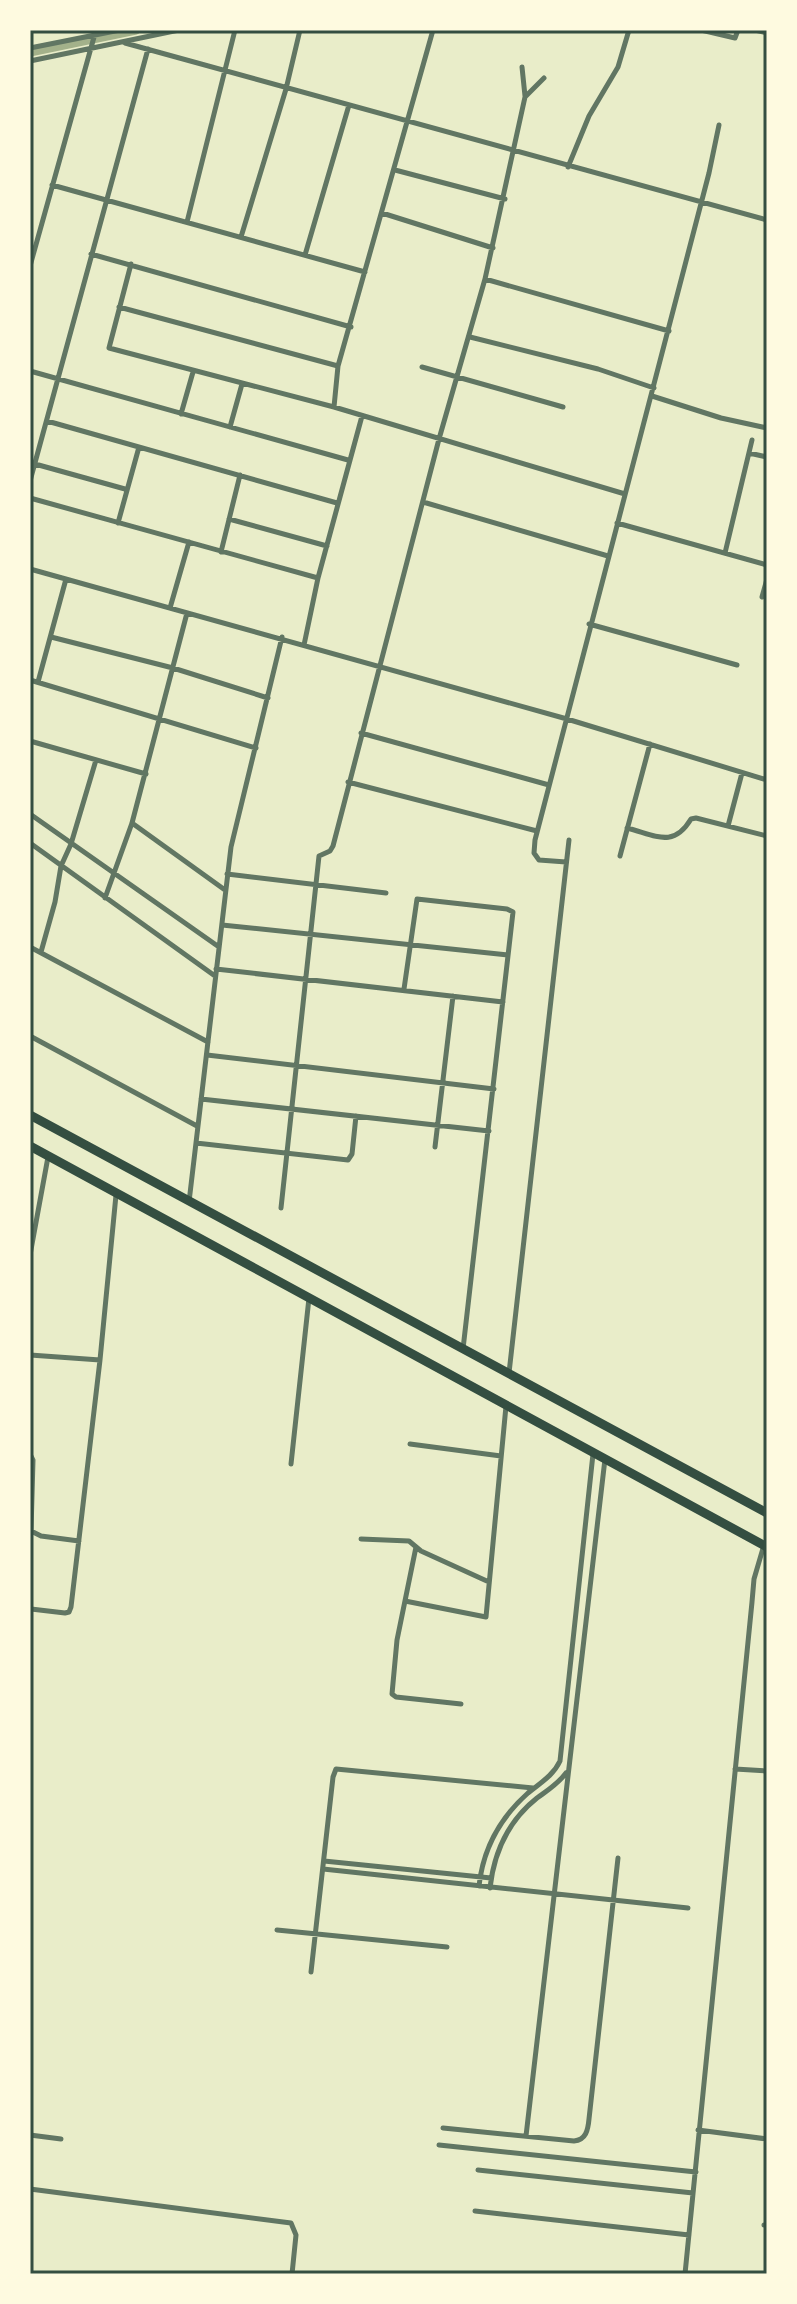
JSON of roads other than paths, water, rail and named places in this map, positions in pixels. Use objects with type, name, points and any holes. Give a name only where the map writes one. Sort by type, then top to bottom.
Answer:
[{"type":"highway","points":[[30,1115],[767,1513]]},
{"type":"highway","points":[[30,1146],[766,1546]]},
{"type":"street","points":[[30,48],[96,32],[120,30]]},
{"type":"street","points":[[30,61],[179,30]]},
{"type":"street","points":[[187,222],[235,30]]},
{"type":"street","points":[[241,237],[286,89],[300,30]]},
{"type":"street","points":[[334,407],[338,366],[433,30]]},
{"type":"street","points":[[568,167],[589,116],[618,67],[629,30]]},
{"type":"street","points":[[701,30],[735,38],[738,30]]},
{"type":"street","points":[[755,30],[767,33]]},
{"type":"street","points":[[30,266],[96,32]]},
{"type":"street","points":[[125,43],[767,220]]},
{"type":"street","points":[[30,481],[148,49]]},
{"type":"street","points":[[281,1208],[319,856],[333,846],[439,439],[493,248],[525,97],[522,67]]},
{"type":"street","points":[[525,97],[544,78]]},
{"type":"street","points":[[305,255],[349,105]]},
{"type":"street","points":[[566,862],[537,858],[534,849],[537,831],[589,624],[669,331],[719,125]]},
{"type":"street","points":[[395,170],[505,199]]},
{"type":"street","points":[[52,185],[365,272]]},
{"type":"street","points":[[382,213],[493,248]]},
{"type":"street","points":[[91,254],[351,327]]},
{"type":"street","points":[[131,264],[109,348],[334,407],[625,494]]},
{"type":"street","points":[[485,279],[669,331]]},
{"type":"street","points":[[119,307],[338,366]]},
{"type":"street","points":[[470,337],[598,369],[654,388]]},
{"type":"street","points":[[422,367],[563,407]]},
{"type":"street","points":[[30,371],[348,460]]},
{"type":"street","points":[[181,414],[193,372]]},
{"type":"street","points":[[230,427],[242,384]]},
{"type":"street","points":[[652,396],[721,418],[767,428]]},
{"type":"street","points":[[304,645],[318,578],[362,416]]},
{"type":"street","points":[[47,421],[337,503]]},
{"type":"street","points":[[725,553],[752,440]]},
{"type":"street","points":[[118,523],[139,447]]},
{"type":"street","points":[[749,453],[767,457]]},
{"type":"street","points":[[35,464],[125,489]]},
{"type":"street","points":[[221,552],[240,475]]},
{"type":"street","points":[[30,498],[318,578]]},
{"type":"street","points":[[423,502],[608,556]]},
{"type":"street","points":[[229,519],[327,546]]},
{"type":"street","points":[[617,523],[767,565]]},
{"type":"street","points":[[170,608],[189,542]]},
{"type":"street","points":[[30,569],[282,637],[767,780]]},
{"type":"street","points":[[38,683],[66,579]]},
{"type":"street","points":[[762,597],[767,579]]},
{"type":"street","points":[[105,898],[132,823],[187,613]]},
{"type":"street","points":[[589,624],[737,665]]},
{"type":"street","points":[[51,637],[173,668],[268,698]]},
{"type":"street","points":[[188,1203],[231,847],[282,637]]},
{"type":"street","points":[[30,680],[256,748]]},
{"type":"street","points":[[361,733],[549,785]]},
{"type":"street","points":[[30,741],[146,774]]},
{"type":"street","points":[[620,856],[650,744]]},
{"type":"street","points":[[41,952],[61,866],[71,844],[96,760]]},
{"type":"street","points":[[728,826],[742,773]]},
{"type":"street","points":[[348,782],[537,831]]},
{"type":"street","points":[[30,814],[220,947]]},
{"type":"street","points":[[627,828],[670,838],[682,834],[694,819],[767,836]]},
{"type":"street","points":[[132,823],[225,891]]},
{"type":"street","points":[[508,1374],[569,840]]},
{"type":"street","points":[[30,843],[215,976]]},
{"type":"street","points":[[227,874],[386,893]]},
{"type":"street","points":[[404,989],[415,902],[419,899],[511,910],[494,1089],[463,1350]]},
{"type":"street","points":[[222,925],[508,955]]},
{"type":"street","points":[[30,947],[208,1042]]},
{"type":"street","points":[[216,969],[503,1002]]},
{"type":"street","points":[[435,1147],[453,996]]},
{"type":"street","points":[[30,1036],[197,1126]]},
{"type":"street","points":[[207,1055],[494,1089]]},
{"type":"street","points":[[201,1099],[489,1131]]},
{"type":"street","points":[[196,1143],[349,1159],[356,1116]]},
{"type":"street","points":[[30,1255],[49,1156]]},
{"type":"street","points":[[31,1609],[69,1612],[100,1360],[116,1193]]},
{"type":"street","points":[[291,1464],[309,1298]]},
{"type":"street","points":[[30,1355],[100,1360]]},
{"type":"street","points":[[405,1601],[484,1618],[506,1406]]},
{"type":"street","points":[[410,1444],[501,1456]]},
{"type":"street","points":[[479,1886],[484,1856],[492,1837],[513,1808],[552,1774],[560,1758],[593,1453]]},
{"type":"street","points":[[30,1454],[33,1460],[30,1501],[33,1534],[79,1541]]},
{"type":"street","points":[[526,2136],[605,1459]]},
{"type":"street","points":[[361,1539],[407,1541],[489,1582]]},
{"type":"street","points":[[685,2274],[754,1579],[766,1546]]},
{"type":"street","points":[[416,1547],[392,1695],[461,1704]]},
{"type":"street","points":[[311,1972],[334,1774],[338,1768],[534,1788]]},
{"type":"street","points":[[490,1888],[496,1854],[510,1827],[569,1769]]},
{"type":"street","points":[[735,1769],[767,1771]]},
{"type":"street","points":[[443,2128],[577,2141],[587,2132],[618,1858]]},
{"type":"street","points":[[324,1861],[491,1878]]},
{"type":"street","points":[[323,1869],[688,1908]]},
{"type":"street","points":[[277,1930],[447,1947]]},
{"type":"street","points":[[698,2130],[767,2139]]},
{"type":"street","points":[[30,2135],[61,2139]]},
{"type":"street","points":[[439,2145],[696,2172]]},
{"type":"street","points":[[478,2170],[693,2193]]},
{"type":"street","points":[[30,2189],[291,2223],[296,2235],[292,2274]]},
{"type":"street","points":[[475,2211],[689,2235]]},
{"type":"waterway","points":[[30,52],[136,30]]}]
